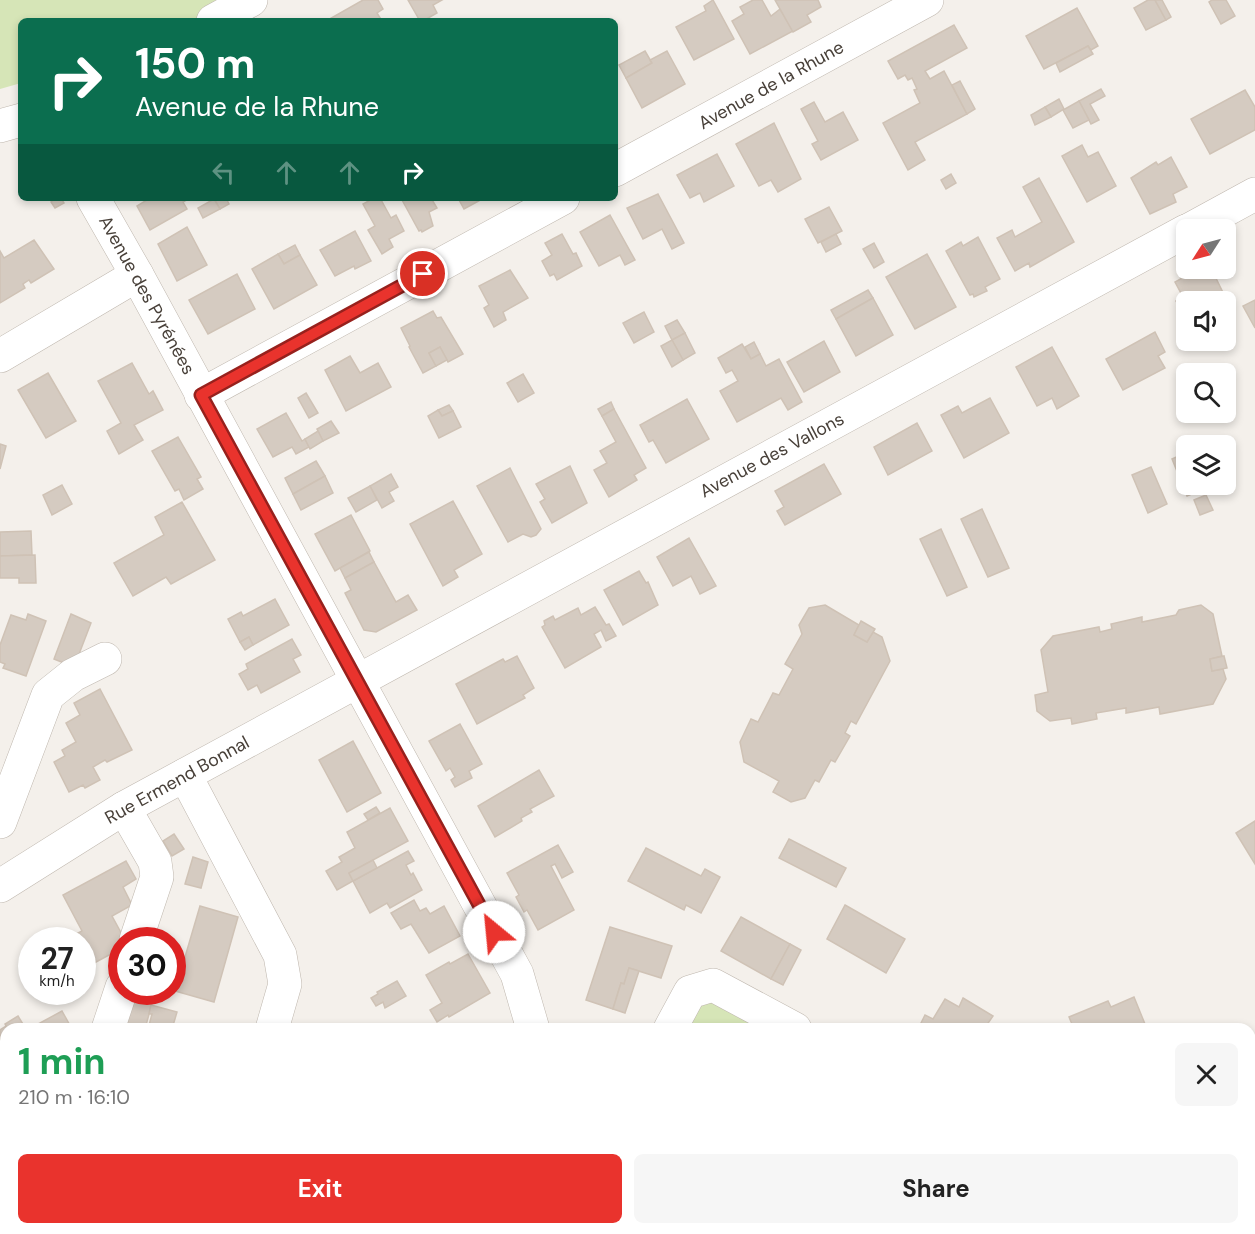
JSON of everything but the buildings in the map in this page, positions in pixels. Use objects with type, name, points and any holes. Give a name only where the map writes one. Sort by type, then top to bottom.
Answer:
[{"type":"street","points":[[218,18],[251,0]]},
{"type":"street","name":"Avenue de la Rhune","points":[[618,168],[927,0]]},
{"type":"street","points":[[0,126],[18,121]]},
{"type":"street","name":"Avenue des Vallons","points":[[1208,219],[1255,194]]},
{"type":"street","name":"Avenue des Pyrénées","points":[[95,201],[517,974],[531,1023]]},
{"type":"street","points":[[201,395],[557,201]]},
{"type":"street","name":"Avenue des Vallons","points":[[358,680],[1176,237]]},
{"type":"street","points":[[0,356],[137,275]]},
{"type":"street","points":[[0,822],[48,695],[73,675],[105,659]]},
{"type":"street","name":"Rue Ermend Bonnal","points":[[2,879],[124,808],[358,680]]},
{"type":"street","points":[[185,775],[280,955],[285,984],[274,1023]]},
{"type":"street","points":[[124,808],[155,862],[157,877],[140,927]]},
{"type":"street","points":[[673,1023],[690,992],[713,985],[784,1023]]},
{"type":"street","points":[[110,1023],[116,1005]]},
{"type":"green space","points":[[0,0],[238,0],[198,18],[18,18],[18,84],[0,89]]},
{"type":"green space","points":[[710,998],[765,1023],[683,1023],[690,1007]]},
{"type":"route","points":[[423,274],[201,395],[494,932]]}]
